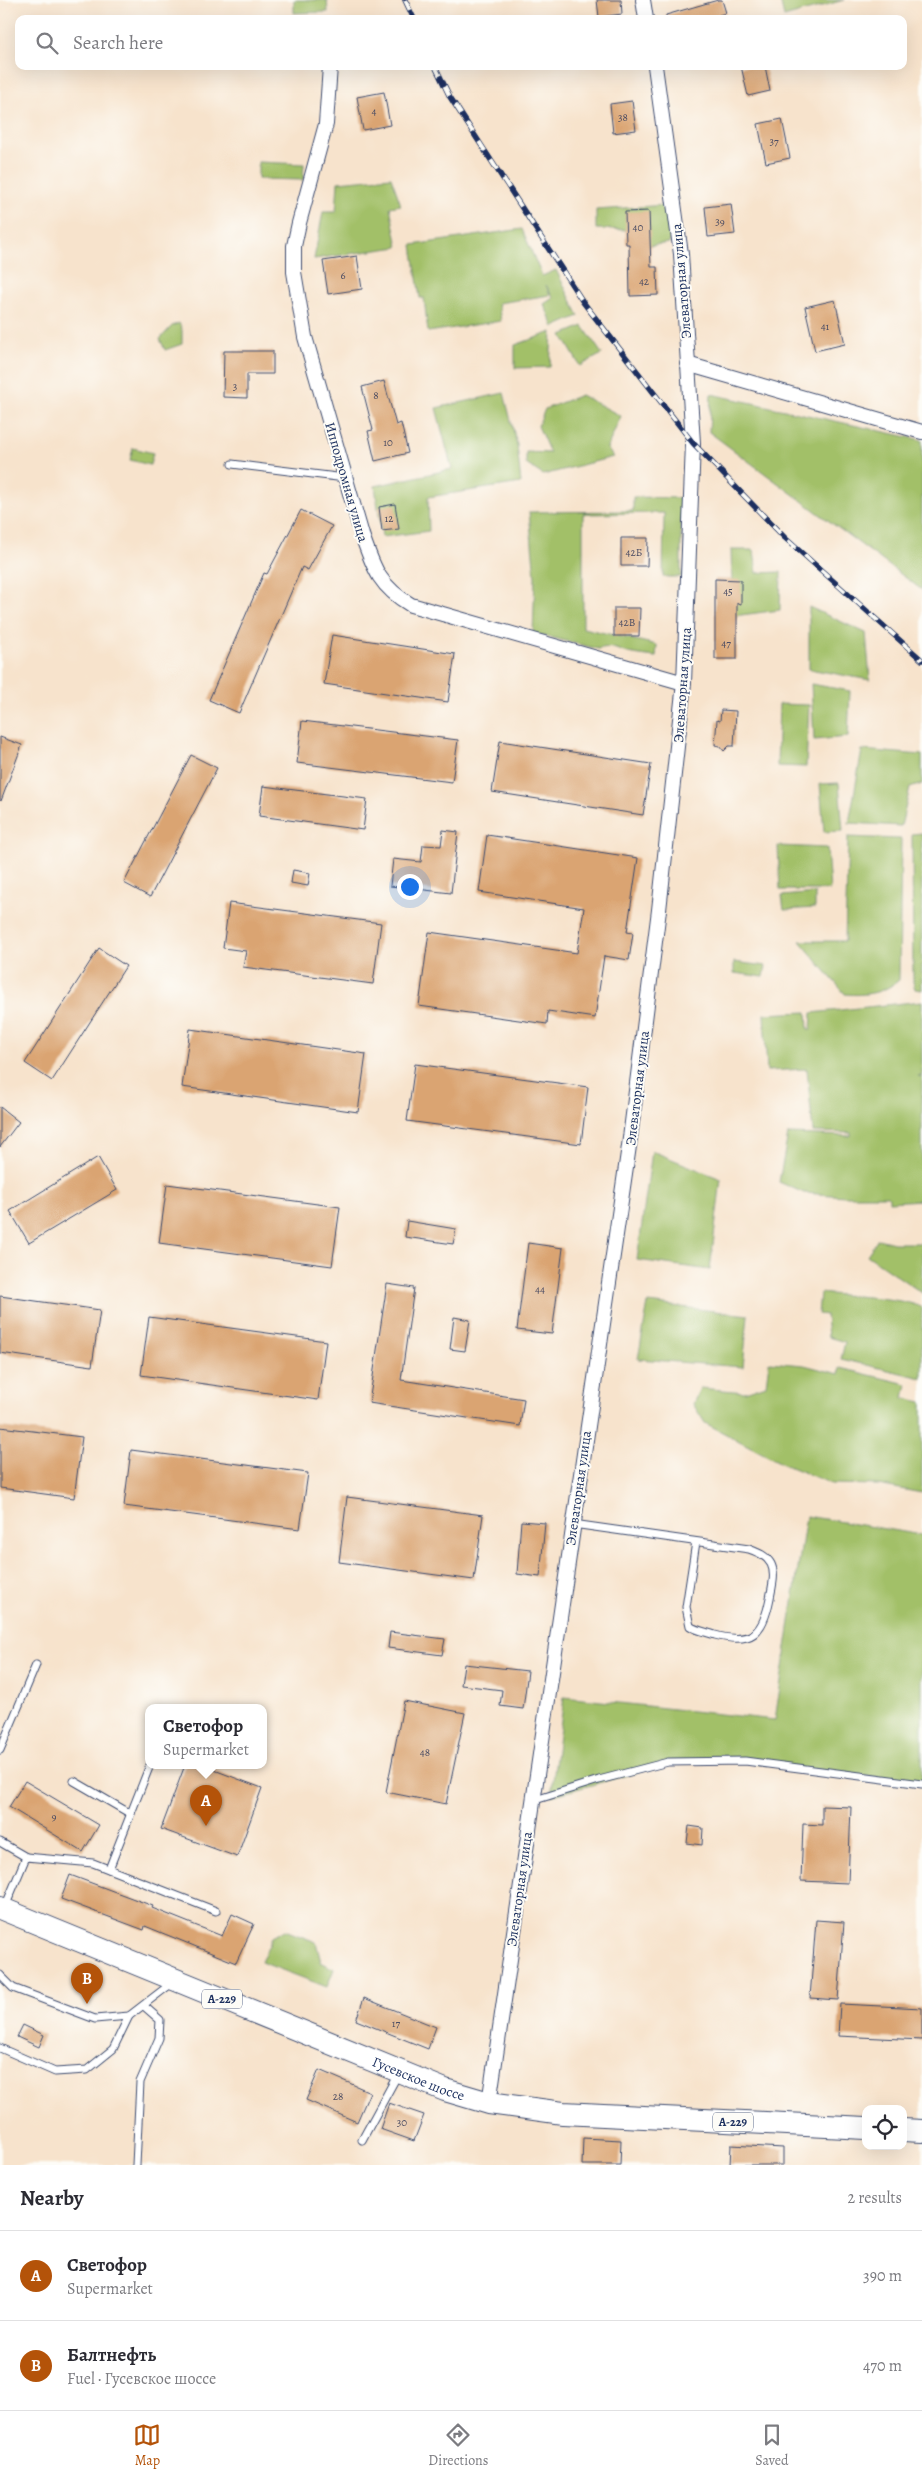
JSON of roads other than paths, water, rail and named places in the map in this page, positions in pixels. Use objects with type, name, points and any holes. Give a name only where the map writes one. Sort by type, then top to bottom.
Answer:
[{"type":"highway","name":"Гусевское шоссе","points":[[2,1909],[445,2090],[489,2103],[563,2113],[862,2128]]},
{"type":"highway","points":[[907,2130],[922,2131]]},
{"type":"street","points":[[643,0],[645,15]]},
{"type":"street","name":"Ипподромная улица","points":[[330,70],[326,124],[294,246],[294,272],[305,337],[371,562],[380,579],[392,594],[411,605],[684,684]]},
{"type":"street","name":"Элеваторная улица","points":[[489,2103],[531,1801],[629,1146],[660,910],[684,684],[693,443],[680,254],[656,70]]},
{"type":"street","points":[[687,364],[922,432]]},
{"type":"lane","points":[[232,464],[345,478]]},
{"type":"lane","points":[[573,1524],[749,1549],[760,1553],[771,1564],[773,1583],[766,1617],[755,1634],[743,1639],[731,1639],[690,1626],[686,1606],[696,1542]]},
{"type":"lane","points":[[0,1750],[36,1664]]},
{"type":"lane","points":[[531,1801],[599,1780],[668,1762],[745,1761],[922,1784]]},
{"type":"lane","points":[[108,1869],[148,1769]]},
{"type":"lane","points":[[74,1780],[130,1814]]},
{"type":"lane","points":[[0,1842],[26,1857],[93,1863],[216,1911]]},
{"type":"lane","points":[[2,1909],[26,1857]]},
{"type":"lane","points":[[0,1975],[14,1988],[95,2019],[129,2016],[176,1980]]},
{"type":"lane","points":[[136,2165],[140,2082],[159,2038],[160,2020],[144,2006]]},
{"type":"lane","points":[[0,2048],[55,2072],[87,2070],[113,2049],[129,2016]]},
{"type":"lane","points":[[362,2140],[399,2071]]},
{"type":"railway","points":[[405,0],[412,15]]},
{"type":"railway","points":[[437,70],[450,97],[583,302],[693,443],[785,538],[922,660]]},
{"type":"place","name":"Светофор","points":[[206,1826]]},
{"type":"place","name":"Балтнефть","points":[[87,2004]]}]
